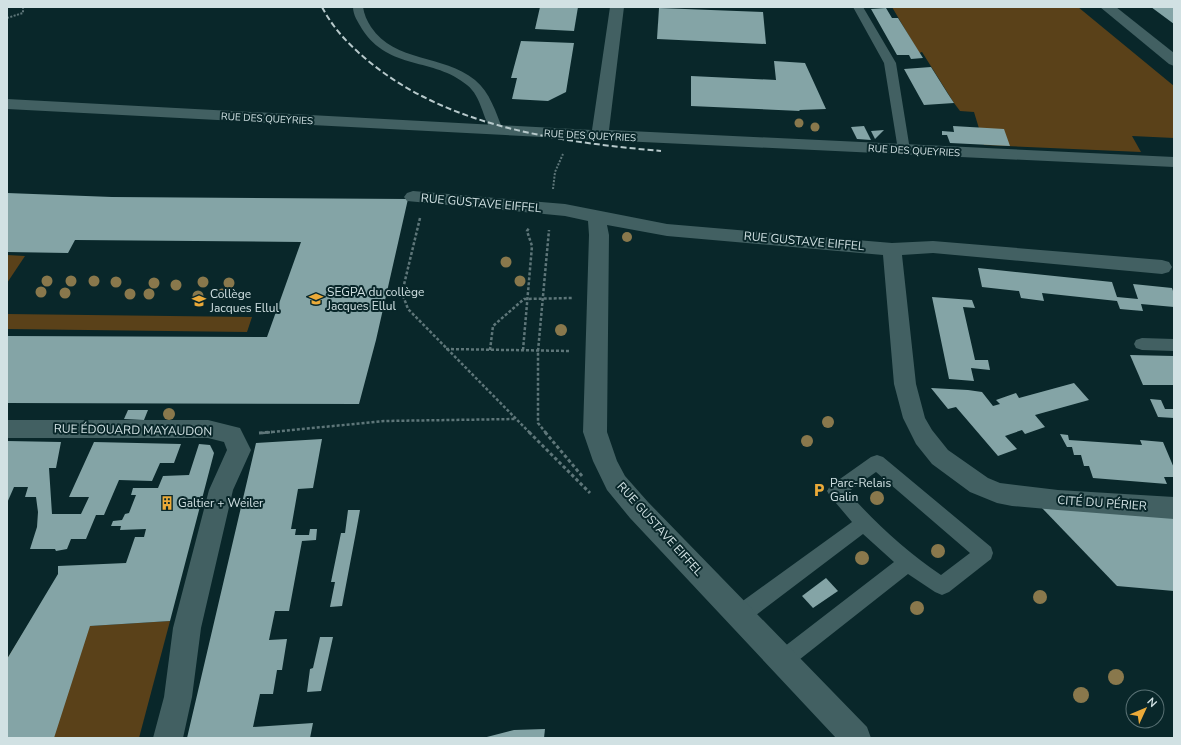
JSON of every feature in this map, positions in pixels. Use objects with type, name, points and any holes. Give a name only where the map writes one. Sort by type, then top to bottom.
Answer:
[{"type":"street","points":[[600,136],[617,7]]},
{"type":"street","points":[[1107,7],[1174,61]]},
{"type":"street","name":"RUE DES QUEYRIES","points":[[7,104],[600,136],[1174,162]]},
{"type":"street","name":"RUE GUSTAVE EIFFEL","points":[[419,198],[566,210],[667,230],[892,249],[933,247],[1162,267]]},
{"type":"street","name":"RUE GUSTAVE EIFFEL","points":[[597,217],[599,235],[598,352],[595,432],[605,461],[616,483],[639,510],[856,738]]},
{"type":"street","name":"CITÉ DU PÉRIER","points":[[892,249],[905,384],[914,418],[924,437],[940,457],[979,485],[997,493],[1029,498],[1174,508]]},
{"type":"street","name":"RUE ÉDOUARD MAYAUDON","points":[[7,429],[208,429],[232,435]]},
{"type":"street","points":[[168,738],[178,697],[187,628],[221,490],[239,450],[232,435]]},
{"type":"lane","points":[[358,7],[358,12],[367,30],[382,46],[405,58],[451,70],[471,82],[481,94],[497,130]]},
{"type":"lane","points":[[858,7],[890,63],[904,150]]},
{"type":"lane","points":[[1142,344],[1174,345]]},
{"type":"lane","points":[[877,462],[984,553],[942,586],[908,563],[864,523],[836,491],[877,462]]},
{"type":"lane","points":[[740,615],[864,523]]},
{"type":"lane","points":[[783,660],[908,563]]},
{"type":"path","points":[[7,18],[23,13],[23,7]]},
{"type":"path","points":[[571,134],[555,172],[550,209],[538,351],[538,424],[583,478]]},
{"type":"path","points":[[419,198],[402,293],[408,309],[591,494]]},
{"type":"path","points":[[524,350],[532,246],[527,231],[530,225]]},
{"type":"path","points":[[490,350],[493,326],[524,299],[598,298]]},
{"type":"path","points":[[445,348],[598,352]]},
{"type":"path","points":[[232,435],[384,422],[516,419]]},
{"type":"path","points":[[837,543],[880,584]]},
{"type":"shaded area","points":[[892,7],[1078,7],[1174,86],[1174,138],[1132,136],[1141,152],[984,145],[974,112],[960,111],[922,52],[919,53]]},
{"type":"shaded area","points":[[7,255],[25,256],[7,283]]},
{"type":"shaded area","points":[[7,314],[252,317],[247,332],[7,329]]},
{"type":"shaded area","points":[[170,621],[139,738],[7,738],[7,659],[25,630]]},
{"type":"building","points":[[540,7],[578,7],[574,31],[535,29]]},
{"type":"building","points":[[1151,7],[1174,7],[1174,24]]},
{"type":"building","points":[[659,8],[763,12],[766,44],[657,39]]},
{"type":"building","points":[[886,8],[892,18],[898,18],[923,58],[911,59],[909,55],[897,55],[871,9]]},
{"type":"building","points":[[521,41],[574,43],[566,92],[548,101],[512,99],[517,78],[511,78]]},
{"type":"building","points":[[774,61],[805,63],[826,109],[799,110],[800,111],[691,106],[691,76],[776,80]]},
{"type":"building","points":[[931,67],[954,103],[924,105],[904,69]]},
{"type":"building","points":[[864,126],[871,140],[857,139],[851,127]]},
{"type":"building","points":[[953,126],[1004,129],[1010,146],[950,143],[947,135],[942,135],[942,131],[954,132]]},
{"type":"building","points":[[884,130],[875,139],[871,131]]},
{"type":"building","points":[[7,193],[112,197],[408,199],[376,340],[359,404],[7,403],[7,336],[267,337],[301,242],[75,240],[68,253],[7,252]]},
{"type":"building","points":[[978,268],[1112,282],[1117,297],[1138,299],[1133,284],[1172,288],[1174,294],[1174,307],[1141,304],[1143,311],[1120,309],[1117,301],[1042,293],[1044,301],[1021,298],[1019,291],[982,287]]},
{"type":"building","points":[[932,297],[972,300],[975,308],[963,307],[975,360],[988,360],[990,370],[971,368],[974,381],[949,379]]},
{"type":"building","points":[[1130,355],[1174,356],[1174,385],[1143,385]]},
{"type":"building","points":[[1074,383],[1089,400],[1035,415],[1045,427],[1025,434],[1022,430],[1005,436],[1017,449],[998,456],[956,407],[948,409],[931,388],[982,392],[993,406],[1000,404],[996,400],[1016,393],[1019,398]]},
{"type":"building","points":[[1150,399],[1161,400],[1165,409],[1174,409],[1174,418],[1158,417]]},
{"type":"building","points":[[128,410],[148,410],[144,420],[124,419]]},
{"type":"building","points":[[1060,434],[1068,435],[1069,440],[1142,445],[1140,440],[1163,442],[1174,468],[1174,477],[1164,477],[1167,484],[1093,478],[1089,466],[1084,466],[1081,455],[1074,455],[1072,447],[1067,447]]},
{"type":"building","points":[[322,439],[313,488],[298,489],[291,529],[296,529],[295,535],[309,535],[310,529],[317,529],[316,540],[302,541],[289,611],[275,611],[269,640],[287,639],[282,670],[277,670],[273,694],[260,694],[253,727],[313,723],[310,738],[187,738],[256,443]]},
{"type":"building","points":[[7,441],[61,442],[56,468],[49,468],[52,514],[81,514],[89,497],[69,497],[94,442],[181,444],[174,463],[160,463],[152,481],[119,480],[104,515],[96,515],[86,539],[71,539],[67,549],[56,551],[55,549],[30,549],[37,527],[38,512],[36,497],[25,497],[28,487],[14,487],[7,503]]},
{"type":"building","points":[[199,444],[210,445],[214,453],[170,621],[90,626],[54,738],[7,738],[7,659],[58,574],[58,566],[126,563],[135,537],[144,537],[146,529],[120,530],[121,526],[111,526],[113,521],[122,520],[125,514],[129,513],[136,495],[131,495],[133,488],[158,488],[163,476],[189,475]]},
{"type":"building","points":[[1042,508],[1174,518],[1174,591],[1117,586]]},
{"type":"building","points":[[348,510],[360,510],[342,606],[330,607],[335,582],[331,582],[341,533],[345,533]]},
{"type":"building","points":[[826,578],[838,591],[813,608],[802,596]]},
{"type":"building","points":[[320,637],[333,637],[321,691],[307,692],[310,669],[313,668]]},
{"type":"building","points":[[545,729],[544,738],[483,738],[514,730]]},
{"type":"railway","points":[[322,7],[338,31],[364,58],[403,86],[437,103],[472,117],[509,128],[585,143],[661,151]]},
{"type":"place","name":"SEGPA du collège Jacques Ellul","points":[[316,299]]},
{"type":"place","name":"Collège Jacques Ellul","points":[[199,301]]},
{"type":"place","name":"Parc-Relais Galin","points":[[819,490]]},
{"type":"place","name":"Galtier + Weiler","points":[[167,503]]}]
